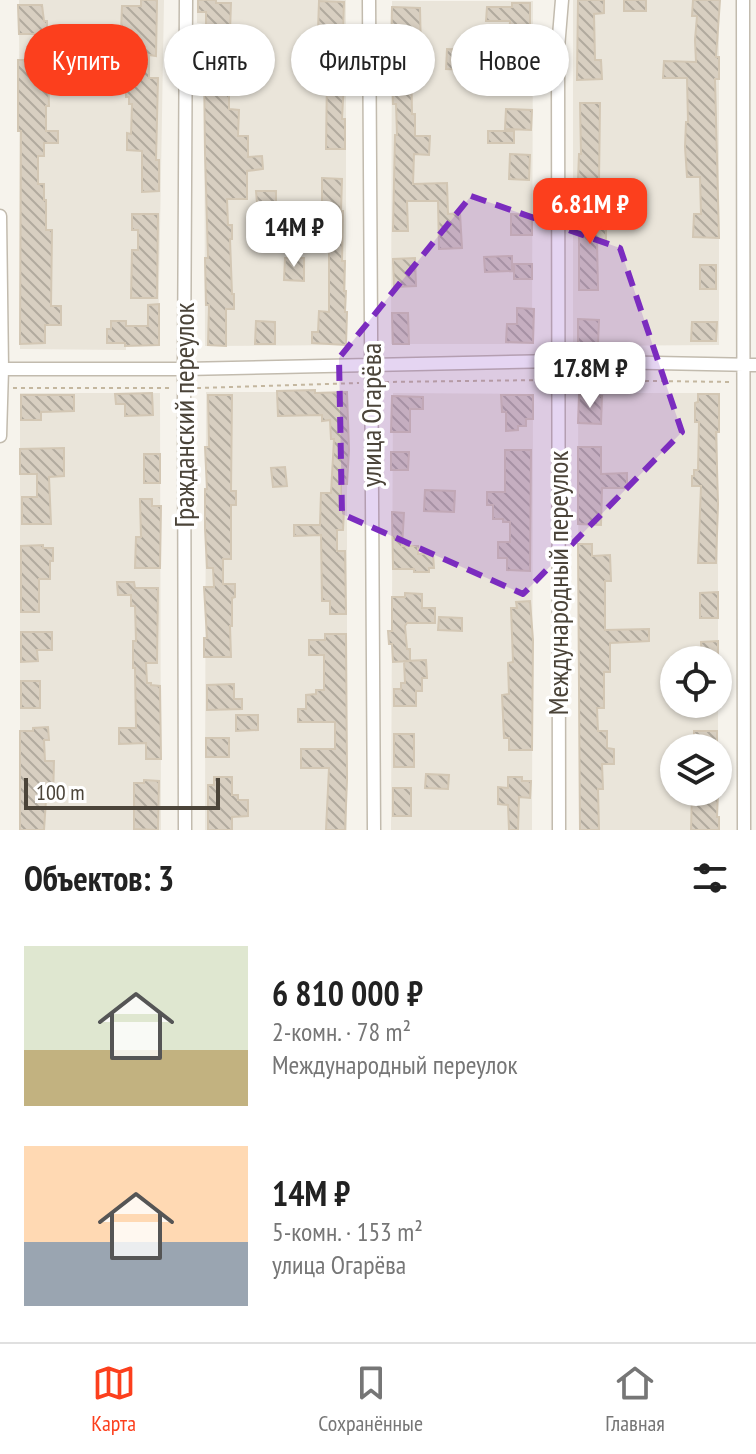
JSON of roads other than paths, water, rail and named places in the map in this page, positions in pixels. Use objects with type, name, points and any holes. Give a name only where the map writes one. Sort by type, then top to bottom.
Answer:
[{"type":"street","name":"Гражданский переулок","points":[[185,830],[186,0]]},
{"type":"street","name":"улица Огарёва","points":[[369,0],[374,830]]},
{"type":"street","name":"Международный переулок","points":[[559,830],[558,48],[562,0]]},
{"type":"street","points":[[743,0],[750,365],[744,830]]},
{"type":"street","points":[[0,216],[0,436]]},
{"type":"street","points":[[1,369],[184,369],[557,361],[750,365]]}]
